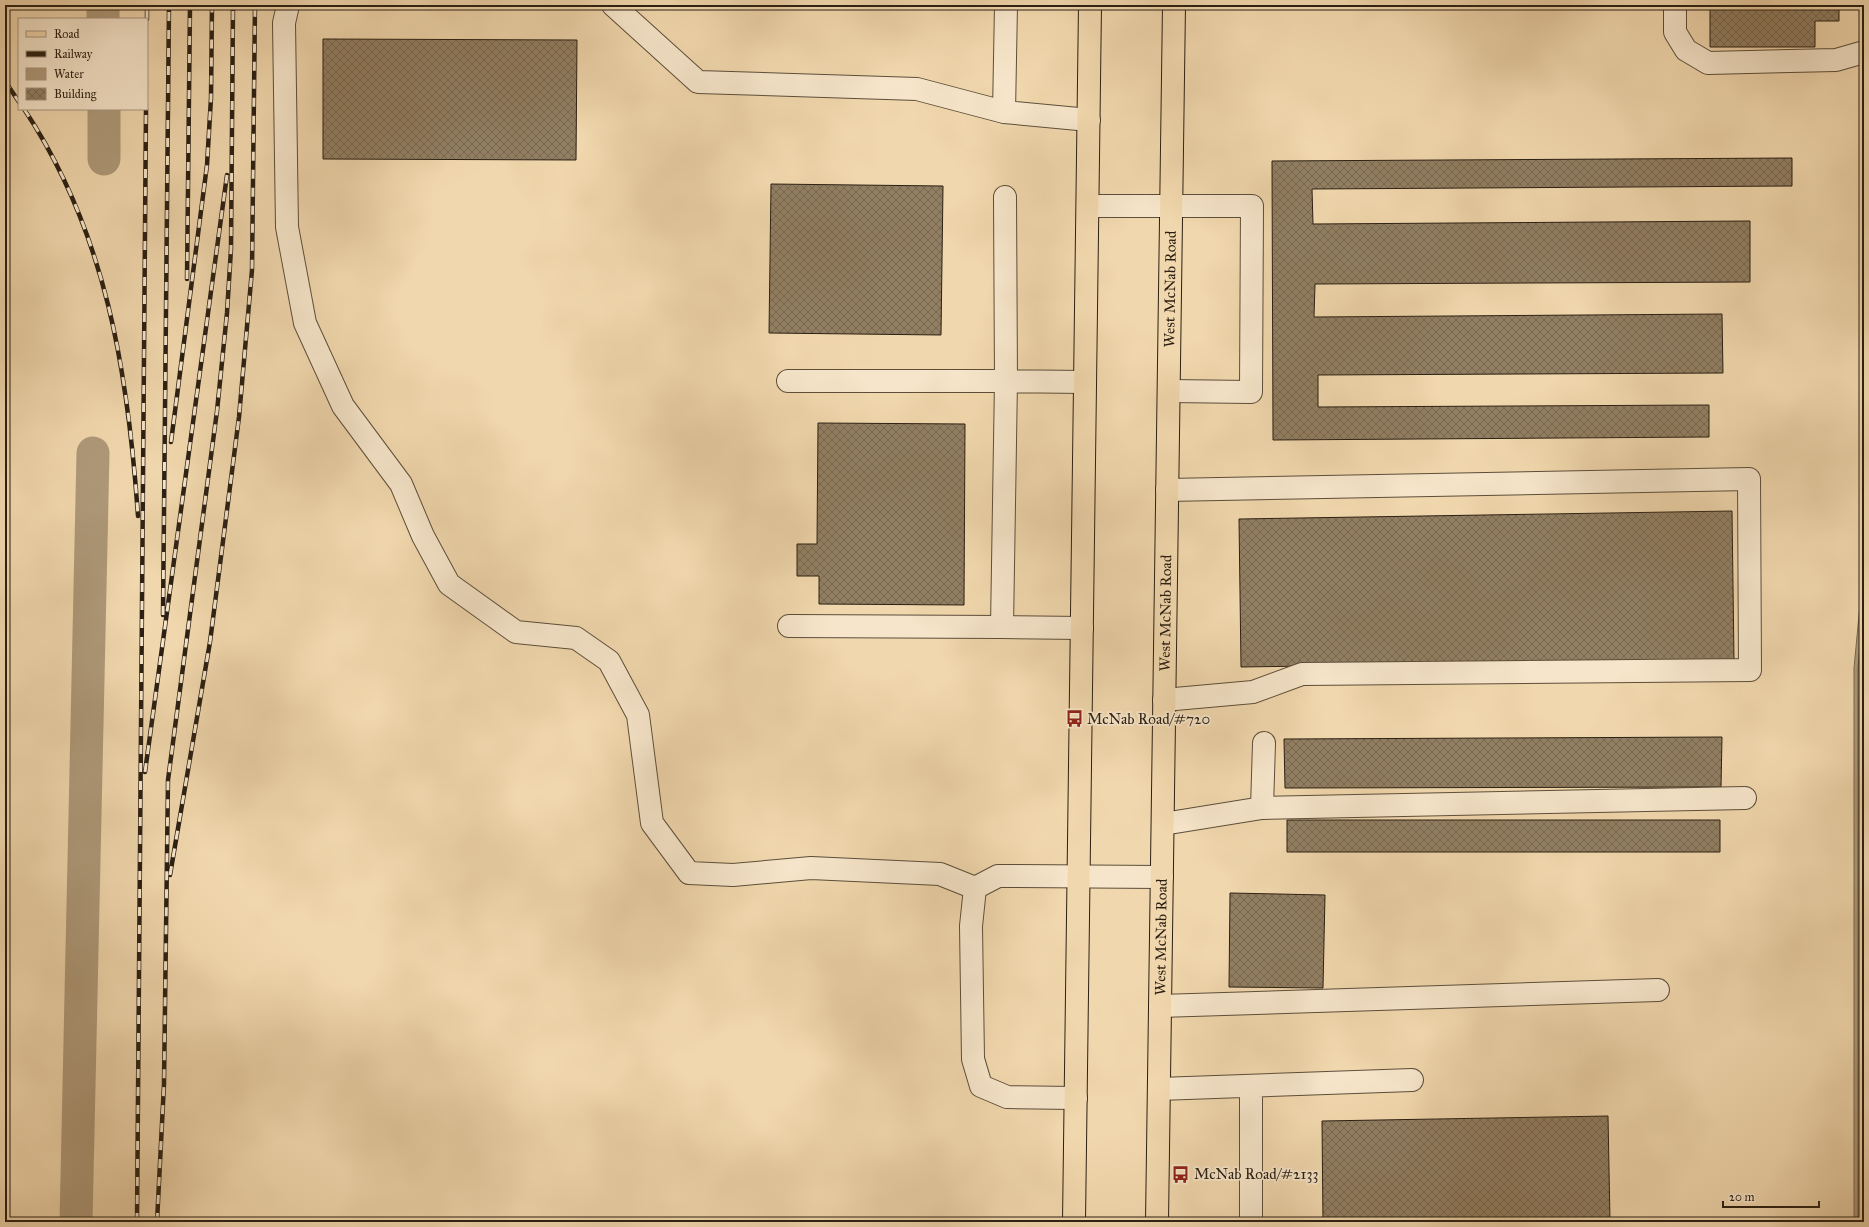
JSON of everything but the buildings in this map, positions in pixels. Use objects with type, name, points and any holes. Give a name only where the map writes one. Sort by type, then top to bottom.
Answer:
[{"type":"main road","points":[[1074,1222],[1090,5]]},
{"type":"main road","name":"West McNab Road","points":[[1158,1222],[1174,5]]},
{"type":"lane","points":[[288,5],[284,23],[287,227],[305,323],[343,406],[401,484],[423,536],[449,584],[516,632],[576,638],[609,661],[638,715],[652,823],[689,873],[733,875],[811,868],[940,874],[975,888],[998,876],[1162,877]]},
{"type":"lane","points":[[613,5],[698,82],[917,89],[1004,112],[1089,120]]},
{"type":"lane","points":[[1004,112],[1006,5]]},
{"type":"lane","points":[[1675,5],[1675,32],[1686,50],[1708,63],[1836,60],[1864,52]]},
{"type":"lane","points":[[1002,627],[1006,381],[1005,197]]},
{"type":"lane","points":[[1088,206],[1252,206],[1251,392],[1169,391]]},
{"type":"lane","points":[[788,381],[1085,382]]},
{"type":"lane","points":[[1164,700],[1253,692],[1302,674],[1750,670],[1748,479],[1167,490]]},
{"type":"lane","points":[[789,626],[1082,628]]},
{"type":"lane","points":[[1262,808],[1264,743]]},
{"type":"lane","points":[[1163,824],[1262,808],[1744,798]]},
{"type":"lane","points":[[975,888],[971,926],[973,1059],[981,1086],[1007,1097],[1076,1098]]},
{"type":"lane","points":[[1160,1006],[1658,990]]},
{"type":"lane","points":[[1159,1089],[1412,1080]]},
{"type":"lane","points":[[1251,1086],[1251,1222]]},
{"type":"water","points":[[1864,562],[1864,1222],[1854,1222],[1854,668]]},
{"type":"waterway","points":[[103,5],[103,18]]},
{"type":"waterway","points":[[104,110],[104,159]]},
{"type":"waterway","points":[[76,1222],[93,453]]},
{"type":"railway","points":[[147,5],[147,18]]},
{"type":"railway","points":[[163,615],[169,5]]},
{"type":"railway","points":[[187,279],[190,5]]},
{"type":"railway","points":[[171,442],[207,165],[211,98],[212,5]]},
{"type":"railway","points":[[157,1222],[164,1084],[168,780],[217,411],[227,313],[231,249],[233,5]]},
{"type":"railway","points":[[170,875],[210,642],[239,417],[252,270],[255,5]]},
{"type":"railway","points":[[5,81],[18,100]]},
{"type":"railway","points":[[25,110],[52,156],[75,204],[93,254],[108,305],[128,409],[138,516]]},
{"type":"railway","points":[[137,1222],[146,110]]},
{"type":"railway","points":[[145,772],[227,175]]},
{"type":"place","name":"McNab Road/#720","points":[[1074,719]]},
{"type":"place","name":"McNab Road/#2133","points":[[1181,1174]]}]
